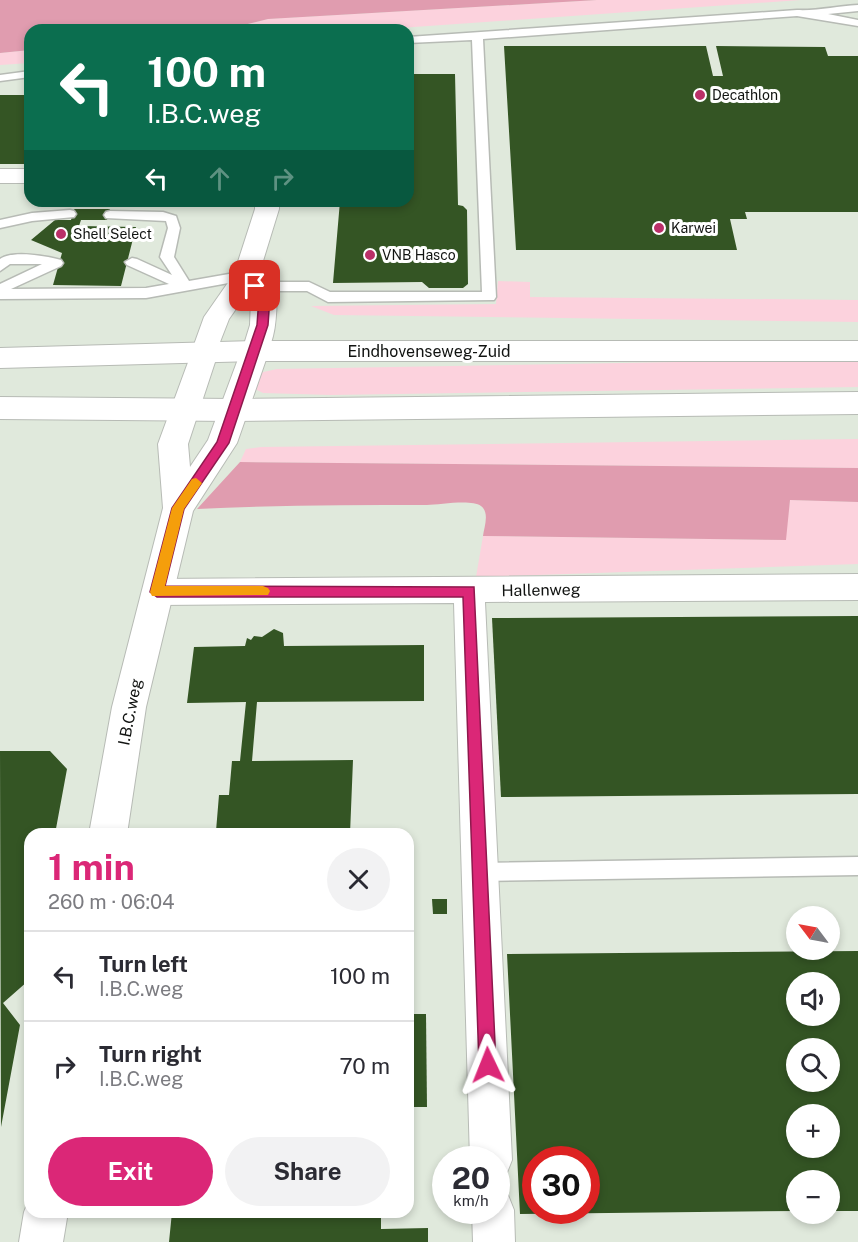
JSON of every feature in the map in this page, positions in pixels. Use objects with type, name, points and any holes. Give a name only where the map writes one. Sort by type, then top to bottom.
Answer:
[{"type":"main road","name":"Eindhovenseweg-Zuid","points":[[0,358],[255,351],[858,351]]},
{"type":"main road","name":"I.B.C.weg","points":[[178,508],[222,443],[255,351]]},
{"type":"main road","name":"I.B.C.weg","points":[[109,828],[129,707],[178,508],[173,444],[204,353]]},
{"type":"main road","points":[[0,408],[234,410],[858,403]]},
{"type":"main road","points":[[41,1242],[45,1218]]},
{"type":"street","points":[[0,176],[24,176]]},
{"type":"street","points":[[204,353],[217,317],[246,275],[267,207]]},
{"type":"street","points":[[246,275],[264,296],[263,325],[255,351]]},
{"type":"street","name":"Hallenweg","points":[[469,591],[858,587]]},
{"type":"street","points":[[157,592],[469,591],[490,1146]]},
{"type":"street","points":[[493,1224],[494,1242]]},
{"type":"lane","points":[[814,14],[833,9],[858,8]]},
{"type":"lane","points":[[414,40],[797,13],[858,23]]},
{"type":"lane","points":[[0,294],[146,293],[246,275],[276,286],[309,287],[328,297],[489,297],[490,274],[477,36]]},
{"type":"lane","points":[[0,78],[24,75]]},
{"type":"lane","points":[[0,224],[32,217],[70,214]]},
{"type":"lane","points":[[110,215],[163,216],[172,219],[174,228],[167,257],[186,286]]},
{"type":"lane","points":[[0,267],[7,260],[44,260],[56,263],[0,289]]},
{"type":"lane","points":[[132,262],[186,286]]},
{"type":"lane","points":[[480,872],[858,866]]},
{"type":"shaded area","points":[[0,0],[597,0],[268,19],[248,24],[24,24],[24,51],[0,53]]},
{"type":"shaded area","points":[[223,0],[858,0],[858,1242],[0,1242],[0,24]]},
{"type":"shaded area","points":[[597,0],[801,0],[414,27],[414,24],[248,24],[268,19]]},
{"type":"shaded area","points":[[24,51],[24,63],[0,65],[0,53]]},
{"type":"shaded area","points":[[498,281],[530,282],[530,297],[858,300],[858,322],[334,315],[311,306],[496,304]]},
{"type":"shaded area","points":[[858,359],[858,387],[331,395],[263,393],[251,387],[259,373],[277,369]]},
{"type":"shaded area","points":[[858,439],[858,468],[240,462],[246,449],[261,447]]},
{"type":"shaded area","points":[[240,462],[858,468],[858,502],[790,500],[786,540],[483,536],[486,520],[484,509],[470,503],[197,509]]},
{"type":"shaded area","points":[[790,500],[858,502],[858,564],[476,577],[483,536],[785,540]]},
{"type":"building","points":[[504,46],[706,46],[713,76],[723,76],[716,46],[825,47],[828,56],[858,56],[858,212],[745,212],[747,219],[730,219],[737,250],[516,250]]},
{"type":"building","points":[[414,74],[455,74],[458,205],[467,210],[468,284],[463,288],[429,288],[422,282],[333,283],[339,207],[414,207]]},
{"type":"building","points":[[0,95],[24,95],[24,164],[0,164]]},
{"type":"building","points":[[74,209],[110,209],[107,220],[81,220],[79,226],[136,227],[121,286],[53,285],[62,253],[31,240],[55,220],[71,220]]},
{"type":"building","points":[[858,616],[858,794],[501,797],[492,618]]},
{"type":"building","points":[[274,629],[283,633],[284,646],[424,645],[424,701],[257,702],[252,761],[353,760],[350,828],[216,828],[219,795],[229,795],[232,761],[240,761],[246,702],[187,703],[194,647],[245,646],[247,638],[251,640],[254,636],[262,637]]},
{"type":"building","points":[[0,751],[50,751],[67,769],[56,828],[24,828],[24,985],[3,1003],[20,1025],[1,1127]]},
{"type":"building","points":[[432,899],[447,899],[447,914],[433,914]]},
{"type":"building","points":[[840,951],[858,951],[858,1211],[840,1211],[840,1170],[786,1170],[786,1211],[600,1213],[600,1146],[522,1146],[522,1214],[520,1214],[507,954],[786,952],[786,960],[840,960]]},
{"type":"building","points":[[414,1014],[426,1014],[427,1107],[414,1107]]},
{"type":"building","points":[[171,1218],[381,1218],[381,1229],[428,1228],[428,1242],[169,1242]]},
{"type":"slow traffic","points":[[196,483],[178,508],[157,592],[263,591]]},
{"type":"place","name":"Decathlon","points":[[700,95]]},
{"type":"place","name":"Karwei","points":[[659,228]]},
{"type":"place","name":"Shell Select","points":[[61,234]]},
{"type":"place","name":"VNB Hasco","points":[[370,255]]},
{"type":"route","points":[[255,286],[264,296],[263,325],[255,351],[222,443],[178,508],[157,592],[469,591],[488,1065]]}]
